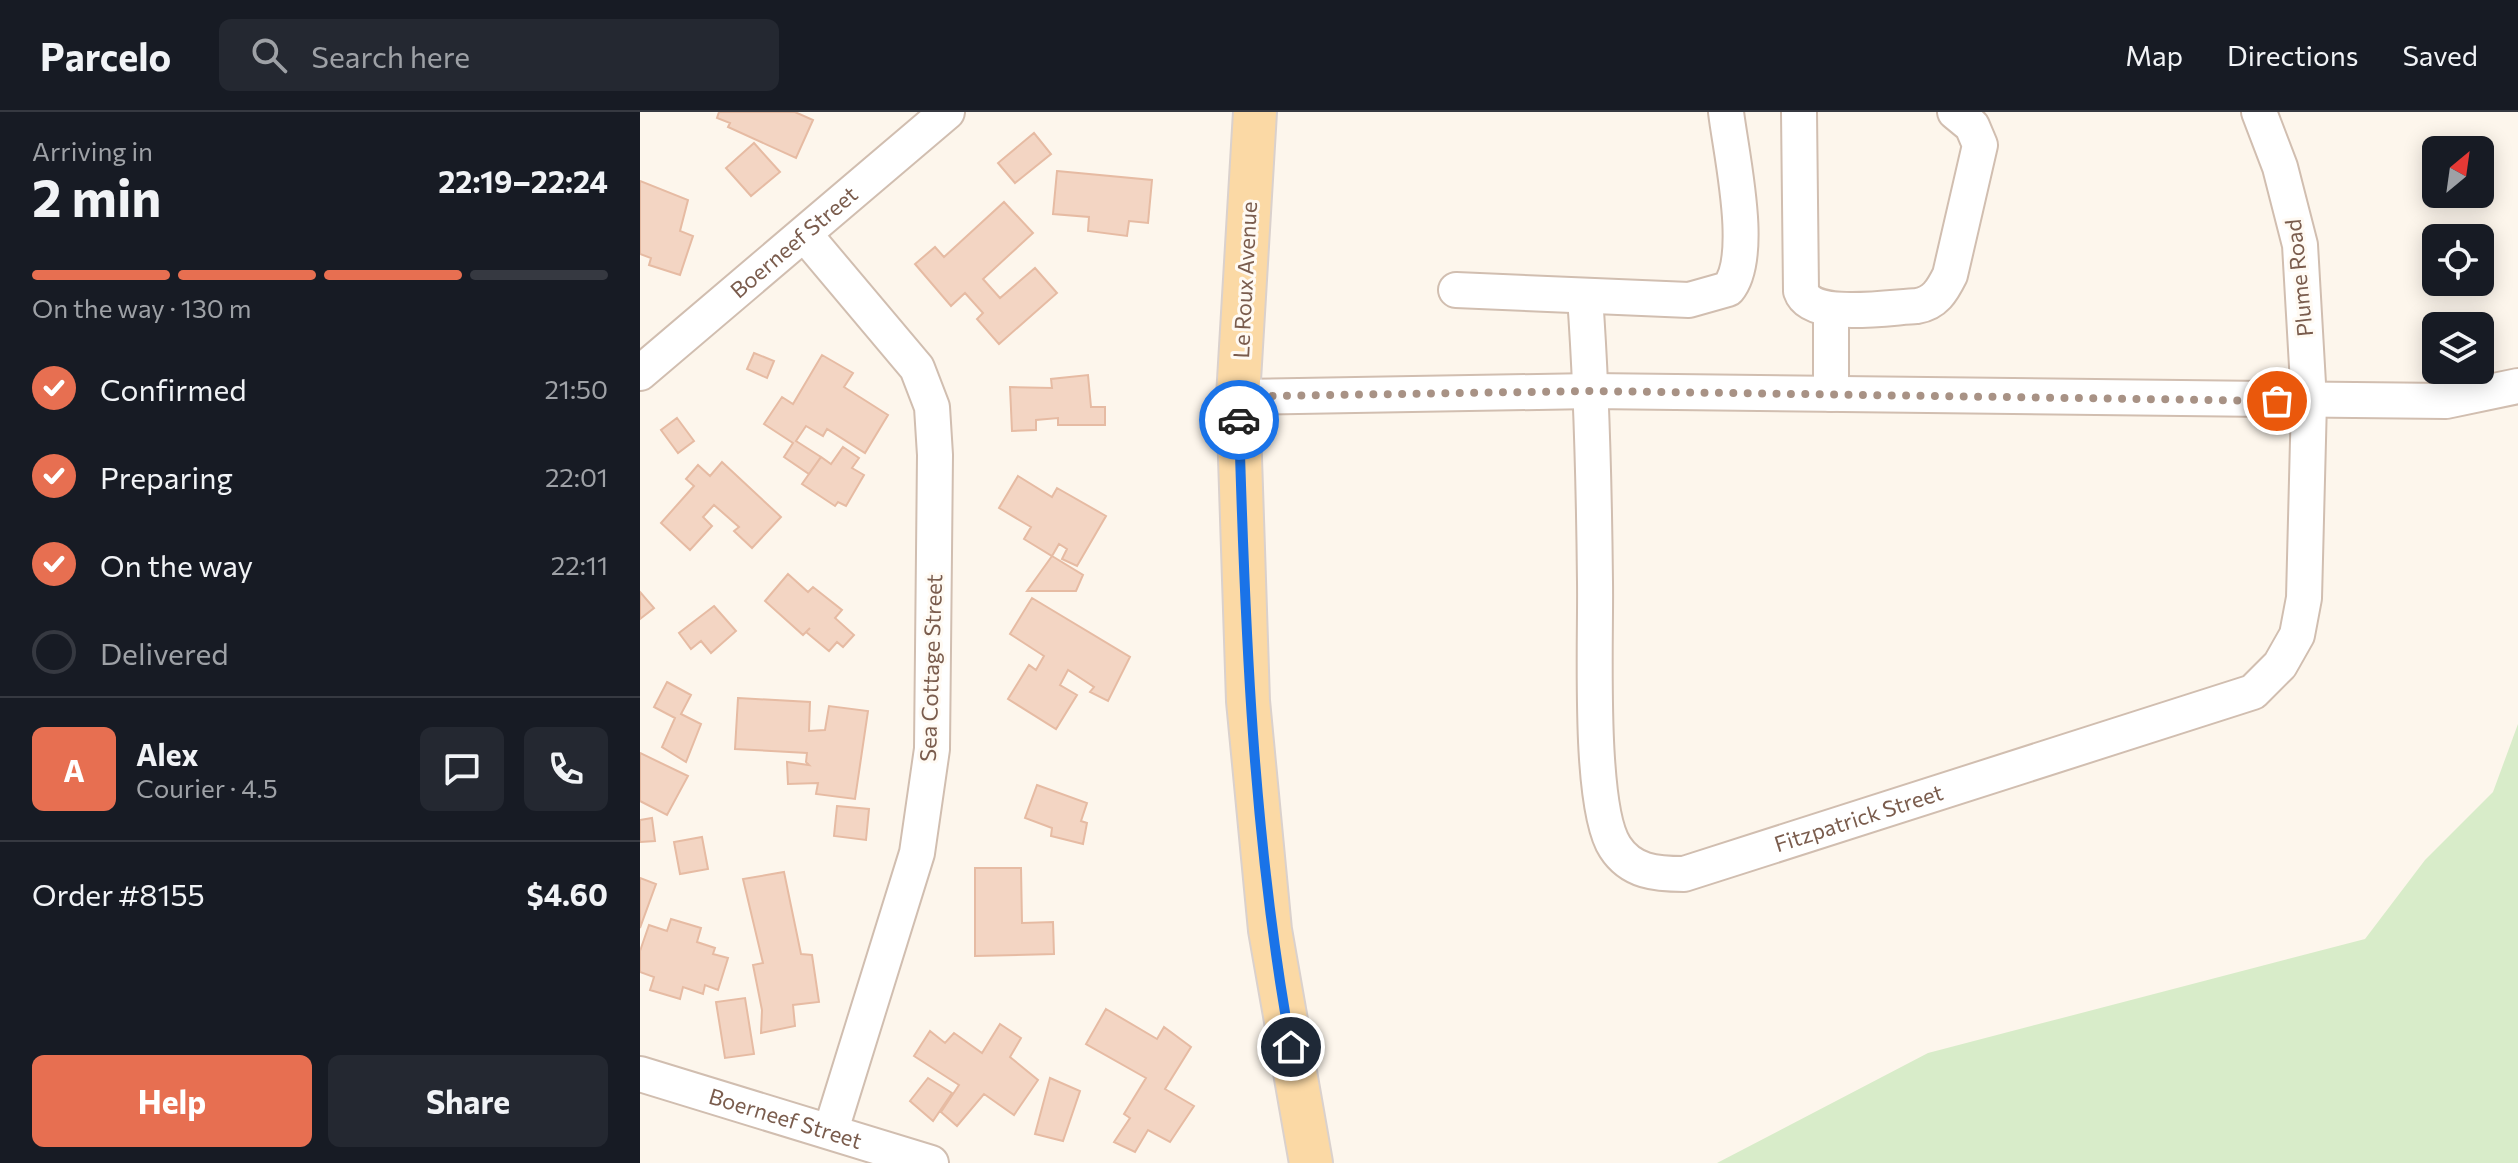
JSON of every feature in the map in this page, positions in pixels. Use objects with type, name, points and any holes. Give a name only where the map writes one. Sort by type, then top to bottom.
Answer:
[{"type":"main road","name":"Le Roux Avenue","points":[[1255,112],[1238,397],[1249,716],[1270,930],[1311,1163]]},
{"type":"street","name":"Boerneef Street","points":[[640,373],[947,112]]},
{"type":"street","points":[[1456,290],[1689,300],[1720,292],[1735,281],[1741,246],[1726,112]]},
{"type":"street","points":[[1799,112],[1801,291],[1810,304],[1826,310],[1928,304],[1943,288],[1950,275],[1980,145],[1972,126],[1955,112]]},
{"type":"street","name":"Plume Road","points":[[2259,112],[2280,167],[2300,245],[2309,401]]},
{"type":"street","name":"Sea Cottage Street","points":[[805,235],[917,368],[932,407],[935,455],[932,749],[917,853],[831,1130]]},
{"type":"street","name":"Fitzpatrick Street","points":[[1585,297],[1592,391],[1598,756],[1603,822],[1613,845],[1629,864],[1659,874],[1684,874],[1726,862],[2253,692],[2280,665],[2297,635],[2304,598],[2309,401]]},
{"type":"street","points":[[1826,310],[1831,316],[1831,394]]},
{"type":"street","points":[[1238,397],[1592,391],[2446,401],[2518,386]]},
{"type":"street","name":"Boerneef Street","points":[[640,1074],[931,1163]]},
{"type":"green space","points":[[2518,724],[2518,1163],[1717,1163],[1928,1053],[2365,939],[2425,860],[2493,792]]},
{"type":"building","points":[[719,112],[795,112],[813,120],[796,158],[728,127],[730,123],[717,118]]},
{"type":"building","points":[[1034,133],[1051,154],[1015,183],[998,163]]},
{"type":"building","points":[[754,143],[780,172],[751,196],[726,168]]},
{"type":"building","points":[[1057,171],[1152,180],[1148,223],[1129,221],[1127,236],[1088,231],[1089,217],[1053,214]]},
{"type":"building","points":[[640,181],[688,200],[680,231],[693,236],[680,275],[649,265],[651,258],[640,254]]},
{"type":"building","points":[[1004,202],[1033,233],[983,279],[1000,298],[1035,268],[1057,293],[999,344],[977,319],[983,313],[965,293],[951,306],[915,264],[935,247],[944,257]]},
{"type":"building","points":[[754,353],[774,361],[767,378],[747,369]]},
{"type":"building","points":[[822,355],[853,373],[844,387],[888,415],[865,453],[827,429],[823,436],[806,426],[796,441],[821,457],[809,474],[784,457],[793,443],[764,424],[782,397],[793,404]]},
{"type":"building","points":[[1088,375],[1091,407],[1105,407],[1105,425],[1058,425],[1058,418],[1036,420],[1036,430],[1012,431],[1010,387],[1052,388],[1051,379]]},
{"type":"building","points":[[677,418],[694,441],[678,453],[661,430]]},
{"type":"building","points":[[843,447],[859,458],[852,468],[864,475],[846,506],[838,502],[835,506],[802,484],[821,457],[831,464]]},
{"type":"building","points":[[722,462],[781,517],[752,548],[734,531],[739,527],[714,505],[703,517],[712,526],[690,550],[661,523],[694,486],[686,479],[698,465],[710,476]]},
{"type":"building","points":[[1018,476],[1052,497],[1057,488],[1106,516],[1077,566],[1062,559],[1067,549],[1059,544],[1052,556],[1024,539],[1031,527],[999,508]]},
{"type":"building","points":[[1052,556],[1083,575],[1076,591],[1027,591]]},
{"type":"building","points":[[788,574],[808,592],[813,587],[842,610],[835,618],[854,635],[843,647],[837,642],[829,651],[806,632],[803,635],[765,601]]},
{"type":"building","points":[[640,592],[654,608],[640,619]]},
{"type":"building","points":[[1032,598],[1130,657],[1108,701],[1090,692],[1094,687],[1068,670],[1060,685],[1077,695],[1056,729],[1008,699],[1029,665],[1036,670],[1044,656],[1010,634]]},
{"type":"building","points":[[714,606],[736,631],[711,653],[701,641],[691,649],[679,633]]},
{"type":"building","points":[[667,682],[691,695],[681,714],[701,724],[686,762],[662,747],[675,718],[654,707]]},
{"type":"building","points":[[738,698],[810,702],[809,731],[825,730],[829,706],[868,711],[855,799],[816,794],[818,783],[788,784],[787,762],[809,765],[806,762],[807,753],[735,749]]},
{"type":"building","points":[[640,753],[688,776],[667,815],[640,801]]},
{"type":"building","points":[[1037,785],[1087,803],[1081,821],[1087,823],[1083,844],[1051,836],[1052,828],[1025,818]]},
{"type":"building","points":[[837,806],[869,809],[866,840],[834,836]]},
{"type":"building","points":[[652,818],[655,841],[640,842],[640,820]]},
{"type":"building","points":[[702,837],[708,869],[680,874],[674,842]]},
{"type":"building","points":[[975,868],[1021,868],[1022,923],[1053,922],[1054,954],[975,956]]},
{"type":"building","points":[[784,872],[801,954],[812,955],[819,1002],[793,1005],[795,1026],[761,1033],[762,1010],[753,965],[763,963],[743,879]]},
{"type":"building","points":[[640,878],[656,884],[640,928]]},
{"type":"building","points":[[671,919],[701,928],[697,942],[715,948],[713,954],[728,958],[718,990],[705,985],[703,994],[683,987],[680,999],[650,990],[654,977],[640,972],[640,951],[649,925],[667,931]]},
{"type":"building","points":[[745,998],[754,1054],[725,1058],[716,1002]]},
{"type":"building","points":[[1106,1009],[1157,1039],[1164,1027],[1191,1047],[1165,1089],[1194,1106],[1170,1142],[1148,1130],[1135,1152],[1114,1142],[1130,1118],[1124,1114],[1146,1078],[1086,1044]]},
{"type":"building","points":[[1000,1024],[1021,1038],[1010,1057],[1038,1080],[1014,1115],[984,1094],[957,1126],[941,1112],[959,1085],[914,1056],[930,1031],[945,1043],[954,1033],[982,1053]]},
{"type":"building","points":[[928,1078],[952,1093],[933,1121],[910,1101]]},
{"type":"building","points":[[1050,1078],[1080,1091],[1063,1141],[1035,1134]]},
{"type":"way so far","points":[[1239,420],[1238,397],[1268,396],[1592,391],[2277,401]]},
{"type":"route","points":[[1239,420],[1248,701],[1270,930],[1291,1047]]}]
